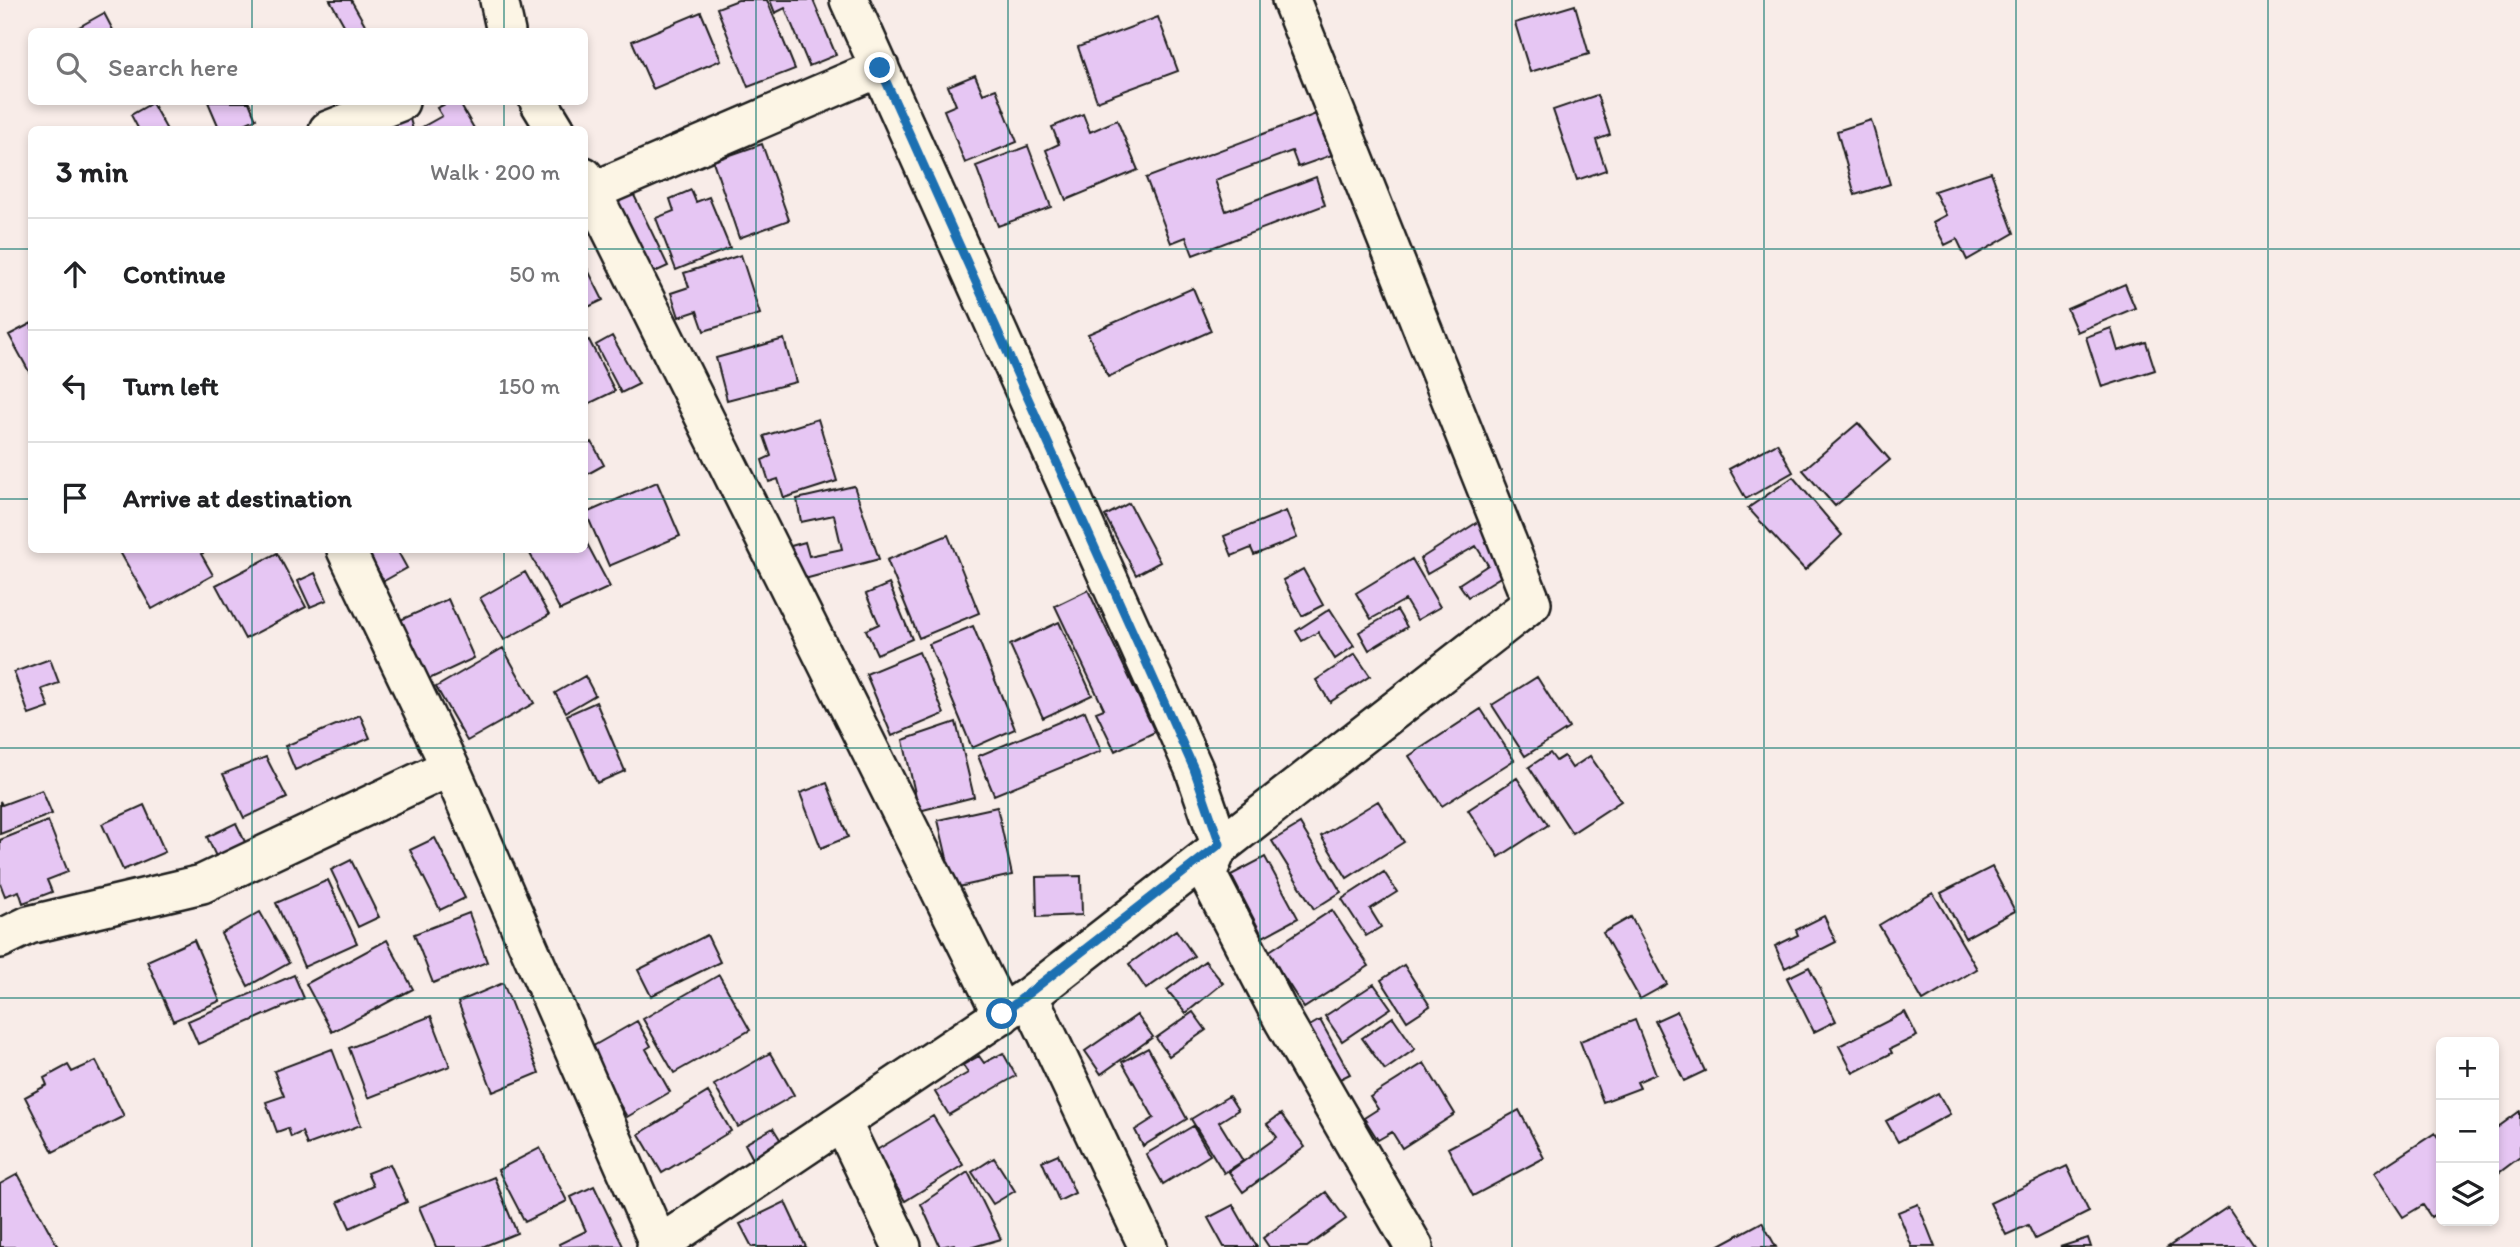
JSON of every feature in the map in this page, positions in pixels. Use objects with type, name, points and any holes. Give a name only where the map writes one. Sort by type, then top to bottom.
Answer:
[{"type":"street","points":[[499,0],[505,28]]},
{"type":"street","points":[[849,0],[1194,769],[1220,844],[1207,874],[1283,1020],[1414,1247]]},
{"type":"street","points":[[347,553],[450,767],[658,1246],[1016,1005],[1532,603],[1291,0]]},
{"type":"street","points":[[880,68],[589,184],[1016,1005],[1148,1247]]},
{"type":"street","points":[[338,126],[392,105]]},
{"type":"street","points":[[541,105],[554,126]]},
{"type":"street","points":[[0,939],[29,925],[202,884],[450,767]]},
{"type":"street","points":[[842,1122],[902,1247]]},
{"type":"building","points":[[330,0],[351,0],[367,28],[346,28]]},
{"type":"building","points":[[738,0],[767,0],[795,69],[748,87],[717,8]]},
{"type":"building","points":[[770,0],[813,0],[836,55],[809,66],[785,8],[775,13]]},
{"type":"building","points":[[1575,5],[1589,54],[1530,72],[1515,23]]},
{"type":"building","points":[[701,12],[721,60],[653,89],[632,41]]},
{"type":"building","points":[[104,13],[112,28],[77,28]]},
{"type":"building","points":[[1158,17],[1178,71],[1097,101],[1078,47]]},
{"type":"building","points":[[975,75],[983,94],[996,89],[1017,142],[965,163],[944,110],[956,105],[948,86]]},
{"type":"building","points":[[1597,95],[1610,135],[1596,140],[1606,170],[1577,180],[1553,110]]},
{"type":"building","points":[[153,105],[165,126],[137,126],[131,115]]},
{"type":"building","points":[[209,105],[250,105],[256,119],[240,126],[218,126]]},
{"type":"building","points":[[443,105],[461,105],[473,126],[424,126],[442,116],[437,108]]},
{"type":"building","points":[[1083,114],[1090,132],[1117,120],[1138,170],[1066,200],[1046,150],[1059,144],[1052,127]]},
{"type":"building","points":[[1316,114],[1332,155],[1298,167],[1292,151],[1215,180],[1226,211],[1316,177],[1325,205],[1193,255],[1186,237],[1171,243],[1146,178]]},
{"type":"building","points":[[409,115],[412,126],[375,126]]},
{"type":"building","points":[[1871,120],[1890,184],[1855,195],[1837,131]]},
{"type":"building","points":[[762,144],[789,220],[739,238],[713,161]]},
{"type":"building","points":[[1028,146],[1051,207],[998,226],[976,166]]},
{"type":"building","points":[[1991,172],[2014,233],[1967,260],[1957,239],[1945,245],[1933,222],[1946,215],[1934,191]]},
{"type":"building","points":[[631,189],[668,266],[644,277],[607,200]]},
{"type":"building","points":[[691,190],[696,202],[709,197],[730,248],[676,270],[656,218],[674,211],[670,199]]},
{"type":"building","points":[[741,255],[760,314],[704,331],[697,311],[679,317],[671,293],[689,287],[684,273]]},
{"type":"building","points":[[588,270],[603,300],[588,307]]},
{"type":"building","points":[[2125,284],[2135,308],[2077,332],[2067,309]]},
{"type":"building","points":[[1193,288],[1211,331],[1108,377],[1088,334]]},
{"type":"building","points":[[28,325],[28,370],[9,335]]},
{"type":"building","points":[[2111,328],[2118,351],[2146,342],[2155,370],[2102,387],[2086,337]]},
{"type":"building","points":[[612,336],[639,384],[621,393],[596,345]]},
{"type":"building","points":[[784,339],[796,382],[727,400],[716,358]]},
{"type":"building","points":[[588,340],[615,391],[588,404]]},
{"type":"building","points":[[818,419],[837,481],[784,498],[778,479],[769,482],[762,460],[771,456],[764,436]]},
{"type":"building","points":[[1858,423],[1890,460],[1835,506],[1803,470]]},
{"type":"building","points":[[592,442],[604,465],[588,474],[588,444]]},
{"type":"building","points":[[1777,443],[1793,472],[1746,499],[1729,469]]},
{"type":"building","points":[[1793,477],[1842,535],[1805,570],[1748,508]]},
{"type":"building","points":[[657,482],[680,536],[609,566],[588,512]]},
{"type":"building","points":[[854,486],[879,559],[797,581],[784,548],[805,542],[809,556],[842,549],[834,515],[801,522],[797,499]]},
{"type":"building","points":[[1129,503],[1160,562],[1136,575],[1105,516]]},
{"type":"building","points":[[1286,511],[1297,538],[1254,555],[1251,548],[1232,556],[1224,536]]},
{"type":"building","points":[[1490,514],[1510,571],[1468,597],[1459,584],[1488,565],[1476,546],[1427,574],[1420,559]]},
{"type":"building","points":[[948,535],[979,613],[919,638],[887,560]]},
{"type":"building","points":[[588,546],[610,587],[560,610],[530,553],[588,553]]},
{"type":"building","points":[[121,553],[203,553],[201,554],[213,575],[152,609]]},
{"type":"building","points":[[277,553],[306,607],[245,639],[216,585]]},
{"type":"building","points":[[368,553],[399,553],[407,568],[384,581]]},
{"type":"building","points":[[1412,559],[1440,607],[1417,620],[1405,600],[1371,619],[1356,593]]},
{"type":"building","points":[[1303,569],[1323,605],[1302,616],[1283,580]]},
{"type":"building","points":[[525,572],[549,615],[504,640],[480,598]]},
{"type":"building","points":[[315,573],[327,600],[310,607],[298,581]]},
{"type":"building","points":[[889,584],[912,639],[877,654],[866,630],[879,624],[866,594]]},
{"type":"building","points":[[1088,590],[1155,732],[1115,751],[1096,712],[1104,709],[1055,606]]},
{"type":"building","points":[[448,599],[474,658],[425,681],[398,621]]},
{"type":"building","points":[[1330,609],[1354,646],[1335,659],[1318,632],[1302,641],[1296,631]]},
{"type":"building","points":[[1397,610],[1407,627],[1369,650],[1359,632]]},
{"type":"building","points":[[1059,622],[1092,695],[1043,718],[1010,645]]},
{"type":"building","points":[[973,626],[1015,729],[972,748],[929,644]]},
{"type":"building","points":[[503,648],[534,703],[467,741],[436,687]]},
{"type":"building","points":[[919,652],[944,714],[892,736],[866,674]]},
{"type":"building","points":[[1355,654],[1370,676],[1330,702],[1316,680]]},
{"type":"building","points":[[50,659],[59,683],[42,689],[49,708],[29,715],[14,672]]},
{"type":"building","points":[[585,676],[595,695],[566,712],[555,693]]},
{"type":"building","points":[[1537,677],[1569,728],[1525,756],[1492,705]]},
{"type":"building","points":[[596,702],[625,771],[597,783],[567,715]]},
{"type":"building","points":[[1481,709],[1514,760],[1442,806],[1409,756]]},
{"type":"building","points":[[1085,711],[1101,751],[994,795],[978,756]]},
{"type":"building","points":[[360,715],[370,738],[295,770],[285,746]]},
{"type":"building","points":[[956,722],[974,797],[919,811],[903,740]]},
{"type":"building","points":[[1550,753],[1556,761],[1564,756],[1572,768],[1590,756],[1621,801],[1572,833],[1529,767]]},
{"type":"building","points":[[266,757],[287,798],[244,818],[223,774]]},
{"type":"building","points":[[1517,778],[1548,825],[1499,857],[1468,810]]},
{"type":"building","points":[[827,783],[848,837],[821,848],[800,793]]},
{"type":"building","points":[[42,790],[52,814],[0,834],[0,801],[2,805]]},
{"type":"building","points":[[1378,801],[1404,842],[1347,878],[1321,836]]},
{"type":"building","points":[[144,805],[165,852],[123,870],[102,824]]},
{"type":"building","points":[[997,807],[1012,875],[954,888],[938,820]]},
{"type":"building","points":[[48,821],[68,872],[47,880],[52,892],[23,903],[19,891],[5,896],[0,883],[0,840]]},
{"type":"building","points":[[236,823],[247,846],[218,861],[207,837]]},
{"type":"building","points":[[1300,824],[1341,892],[1314,909],[1272,841]]},
{"type":"building","points":[[435,838],[465,898],[440,910],[410,850]]},
{"type":"building","points":[[1265,857],[1298,918],[1263,937],[1231,875]]},
{"type":"building","points":[[351,860],[379,917],[358,927],[331,870]]},
{"type":"building","points":[[1992,867],[2015,911],[1965,938],[1941,893]]},
{"type":"building","points":[[1384,872],[1397,892],[1370,909],[1381,927],[1366,936],[1342,899]]},
{"type":"building","points":[[1081,876],[1082,915],[1037,917],[1036,877]]},
{"type":"building","points":[[328,880],[357,943],[304,967],[276,903]]},
{"type":"building","points":[[1933,893],[1977,969],[1923,1001],[1879,925]]},
{"type":"building","points":[[1332,910],[1369,966],[1304,1008],[1268,952]]},
{"type":"building","points":[[260,912],[289,963],[248,986],[221,934]]},
{"type":"building","points":[[469,913],[487,962],[433,983],[414,934]]},
{"type":"building","points":[[1824,916],[1836,942],[1785,968],[1775,946],[1798,935],[1796,930]]},
{"type":"building","points":[[1631,917],[1667,984],[1640,999],[1603,933]]},
{"type":"building","points":[[1176,930],[1194,956],[1146,989],[1129,964]]},
{"type":"building","points":[[707,935],[720,962],[651,996],[638,970]]},
{"type":"building","points":[[194,940],[220,1001],[173,1021],[147,961]]},
{"type":"building","points":[[387,940],[413,989],[332,1032],[306,984]]},
{"type":"building","points":[[1205,961],[1223,983],[1186,1013],[1167,990]]},
{"type":"building","points":[[1404,965],[1430,1006],[1407,1021],[1381,980]]},
{"type":"building","points":[[1809,967],[1836,1021],[1814,1032],[1787,978]]},
{"type":"building","points":[[294,975],[304,998],[198,1044],[188,1021]]},
{"type":"building","points":[[719,975],[750,1030],[674,1073],[643,1019]]},
{"type":"building","points":[[503,983],[539,1073],[493,1092],[458,1002]]},
{"type":"building","points":[[1374,984],[1391,1008],[1342,1041],[1325,1016]]},
{"type":"building","points":[[1677,1011],[1705,1071],[1684,1081],[1655,1021]]},
{"type":"building","points":[[1193,1012],[1206,1030],[1169,1056],[1156,1038]]},
{"type":"building","points":[[1905,1012],[1917,1036],[1890,1049],[1892,1053],[1853,1073],[1839,1046]]},
{"type":"building","points":[[1137,1015],[1153,1037],[1101,1074],[1085,1051]]},
{"type":"building","points":[[431,1016],[450,1066],[368,1098],[349,1048]]},
{"type":"building","points":[[1393,1017],[1415,1049],[1385,1070],[1362,1038]]},
{"type":"building","points":[[1320,1020],[1350,1074],[1336,1081],[1306,1028]]},
{"type":"building","points":[[1635,1020],[1656,1074],[1637,1082],[1640,1088],[1603,1102],[1580,1041]]},
{"type":"building","points":[[637,1021],[651,1046],[646,1049],[670,1092],[627,1117],[588,1049]]},
{"type":"building","points":[[1148,1048],[1187,1119],[1143,1146],[1135,1130],[1154,1118],[1122,1062]]},
{"type":"building","points":[[332,1049],[361,1125],[307,1145],[302,1132],[291,1137],[288,1128],[277,1132],[266,1102],[284,1096],[274,1071]]},
{"type":"building","points":[[770,1053],[794,1095],[738,1127],[714,1085]]},
{"type":"building","points":[[1003,1053],[1016,1076],[949,1115],[935,1092],[968,1073],[963,1065],[979,1056],[984,1063]]},
{"type":"building","points":[[96,1061],[124,1116],[53,1152],[25,1097],[47,1085],[44,1078],[68,1065],[72,1072]]},
{"type":"building","points":[[1424,1063],[1455,1114],[1402,1148],[1392,1132],[1378,1140],[1364,1118],[1378,1109],[1370,1097]]},
{"type":"building","points":[[708,1092],[731,1131],[662,1173],[639,1134]]},
{"type":"building","points":[[1938,1093],[1950,1114],[1898,1142],[1886,1121]]},
{"type":"building","points":[[1229,1096],[1238,1110],[1219,1122],[1243,1161],[1224,1173],[1191,1119]]},
{"type":"building","points":[[1519,1110],[1544,1158],[1473,1196],[1448,1148]]},
{"type":"building","points":[[2520,1111],[2520,1157],[2499,1173],[2499,1163],[2499,1126]]},
{"type":"building","points":[[1281,1114],[1305,1147],[1243,1192],[1229,1172],[1277,1137],[1267,1124]]},
{"type":"building","points":[[933,1116],[963,1165],[905,1201],[875,1151]]},
{"type":"building","points":[[1193,1126],[1210,1155],[1163,1184],[1146,1154]]},
{"type":"building","points":[[773,1128],[783,1144],[754,1161],[745,1144]]},
{"type":"building","points":[[2435,1133],[2436,1214],[2431,1217],[2423,1205],[2403,1217],[2374,1173]]},
{"type":"building","points":[[540,1148],[567,1201],[525,1222],[498,1170]]},
{"type":"building","points":[[1058,1154],[1075,1193],[1059,1201],[1042,1161]]},
{"type":"building","points":[[994,1158],[1015,1191],[993,1204],[972,1172]]},
{"type":"building","points":[[390,1164],[407,1202],[350,1228],[338,1202],[373,1186],[367,1173]]},
{"type":"building","points":[[2067,1166],[2089,1212],[2035,1239],[2028,1225],[2006,1235],[1990,1203]]},
{"type":"building","points":[[968,1172],[1001,1239],[973,1247],[956,1247],[954,1244],[940,1247],[921,1204]]},
{"type":"building","points":[[18,1174],[58,1247],[0,1247],[0,1184]]},
{"type":"building","points":[[494,1177],[517,1233],[482,1247],[436,1247],[419,1207]]},
{"type":"building","points":[[594,1186],[623,1246],[560,1247],[559,1244],[586,1231],[571,1197]]},
{"type":"building","points":[[1326,1192],[1346,1219],[1307,1247],[1269,1247],[1263,1238]]},
{"type":"building","points":[[785,1202],[806,1247],[752,1247],[740,1224]]},
{"type":"building","points":[[1918,1204],[1935,1247],[1912,1247],[1898,1212]]},
{"type":"building","points":[[1233,1205],[1257,1247],[1224,1247],[1208,1218]]},
{"type":"building","points":[[2228,1207],[2255,1247],[2168,1247]]},
{"type":"building","points":[[1762,1222],[1776,1247],[1716,1247]]},
{"type":"building","points":[[2088,1238],[2091,1247],[2060,1247]]},
{"type":"route","points":[[880,68],[1194,769],[1220,844],[1029,996],[1002,1014]]}]
